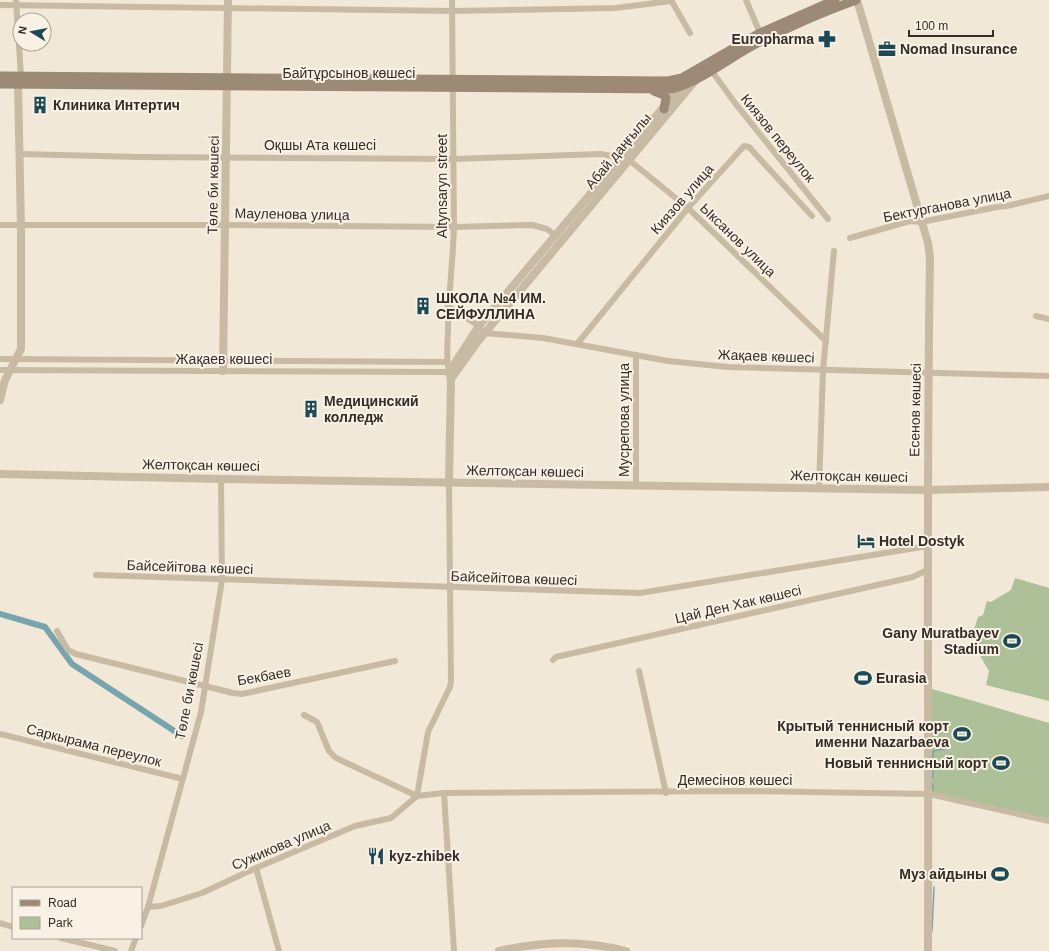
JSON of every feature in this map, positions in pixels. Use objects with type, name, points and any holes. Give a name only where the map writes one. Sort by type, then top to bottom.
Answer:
[{"type":"main road","name":"Абай даңғылы","points":[[694,77],[765,34],[835,0]]},
{"type":"main road","name":"Абай даңғылы","points":[[694,77],[711,70],[765,34],[856,0]]},
{"type":"main road","name":"Байтұрсынов көшесі","points":[[0,76],[19,80],[454,83],[668,80],[694,77]]},
{"type":"main road","name":"Байтұрсынов көшесі","points":[[454,83],[672,89],[681,87],[694,77]]},
{"type":"main road","name":"Байтұрсынов көшесі","points":[[0,84],[19,80]]},
{"type":"main road","points":[[649,89],[664,95],[666,102],[664,109]]},
{"type":"street","name":"Altynsaryn street","points":[[450,376],[447,362],[448,306],[454,253],[454,83],[452,0]]},
{"type":"street","points":[[624,0],[624,7]]},
{"type":"street","points":[[0,5],[16,2],[228,4],[452,11],[624,7],[671,0],[690,33]]},
{"type":"street","points":[[746,0],[765,34]]},
{"type":"street","name":"Есенов көшесі","points":[[856,0],[928,243],[930,258],[927,490],[929,569],[928,951]]},
{"type":"street","points":[[0,400],[5,380],[21,349],[19,80],[16,2]]},
{"type":"street","name":"Төле би көшесі","points":[[223,371],[228,4]]},
{"type":"street","name":"Киязов переулок","points":[[711,70],[735,103],[828,219]]},
{"type":"street","name":"Абай даңғылы","points":[[450,376],[484,333],[629,160],[694,77]]},
{"type":"street","name":"Абай даңғылы","points":[[450,376],[478,326],[664,109],[681,87]]},
{"type":"street","name":"Киязов улица","points":[[577,344],[688,208],[743,148],[747,146],[812,216]]},
{"type":"street","name":"Оқшы Ата көшесі","points":[[20,154],[139,157],[226,156],[454,159],[600,154],[612,156],[618,162]]},
{"type":"street","name":"Ыксанов улица","points":[[629,160],[688,208],[826,341]]},
{"type":"street","name":"Бектурганова улица","points":[[850,238],[910,221],[921,222],[997,206],[1007,206],[1049,196]]},
{"type":"street","name":"Мауленова улица","points":[[0,225],[225,225],[454,228],[532,225],[547,229],[556,236]]},
{"type":"street","points":[[819,488],[824,370],[834,250]]},
{"type":"street","points":[[448,306],[478,326],[484,333]]},
{"type":"street","points":[[1036,316],[1049,319]]},
{"type":"street","name":"Жақаев көшесі","points":[[484,333],[543,338],[668,361],[728,367],[1049,376]]},
{"type":"street","name":"Мусрепова улица","points":[[636,355],[636,486]]},
{"type":"street","name":"Жақаев көшесі","points":[[0,359],[447,362]]},
{"type":"street","name":"Жақаев көшесі","points":[[0,370],[223,371],[450,376]]},
{"type":"street","points":[[304,715],[317,722],[329,751],[336,758],[417,796],[428,732],[450,687],[450,376]]},
{"type":"street","name":"Желтоқсан көшесі","points":[[0,474],[449,483],[927,490],[1049,487]]},
{"type":"street","name":"Төле би көшесі","points":[[142,923],[148,907],[201,712],[222,580],[221,479]]},
{"type":"street","name":"Байсейітова көшесі","points":[[96,575],[450,588],[640,593],[928,546]]},
{"type":"street","name":"Цай Ден Хак көшесі","points":[[552,660],[564,656],[913,577],[929,569]]},
{"type":"street","name":"Бекбаев","points":[[57,631],[68,650],[76,654],[242,694],[395,661]]},
{"type":"street","points":[[639,671],[666,792]]},
{"type":"street","name":"Саркырама переулок","points":[[0,734],[182,779]]},
{"type":"street","name":"Демесінов көшесі","points":[[417,796],[444,793],[744,791],[929,794],[1049,821]]},
{"type":"street","points":[[444,793],[454,951]]},
{"type":"street","name":"Сужикова улица","points":[[148,907],[161,906],[202,893],[256,868],[356,826],[391,818],[417,796]]},
{"type":"street","points":[[256,868],[278,951]]},
{"type":"street","points":[[0,924],[12,927]]},
{"type":"street","points":[[65,939],[115,951]]},
{"type":"street","points":[[131,951],[136,939]]},
{"type":"street","points":[[500,951],[522,946],[573,943],[601,944],[626,951]]},
{"type":"green space","name":"Gany Muratbayev Stadium","points":[[1015,578],[1049,588],[1049,701],[986,685],[989,671],[976,649],[973,649],[977,634],[974,630],[978,617],[983,615],[987,601],[991,602],[1011,590]]},
{"type":"green space","points":[[929,688],[1049,723],[1049,819],[929,794]]},
{"type":"waterway","points":[[0,614],[45,627],[72,664],[182,736]]},
{"type":"waterway","points":[[933,778],[933,751],[945,749]]},
{"type":"waterway","points":[[933,784],[933,790]]},
{"type":"waterway","points":[[932,931],[934,887]]},
{"type":"place","name":"Europharma","points":[[827,39]]},
{"type":"place","name":"Nomad Insurance","points":[[887,49]]},
{"type":"place","name":"Клиника Интертич","points":[[40,105]]},
{"type":"place","name":"ШКОЛА №4 ИМ. СЕЙФУЛЛИНА","points":[[423,306]]},
{"type":"place","name":"Медицинский колледж","points":[[311,409]]},
{"type":"place","name":"Hotel Dostyk","points":[[866,541]]},
{"type":"place","name":"Gany Muratbayev Stadium","points":[[1012,641]]},
{"type":"place","name":"Eurasia","points":[[863,678]]},
{"type":"place","name":"Крытый теннисный корт именни Nazarbaeva","points":[[962,734]]},
{"type":"place","name":"Новый теннисный корт","points":[[1001,763]]},
{"type":"place","name":"kyz-zhibek","points":[[376,856]]},
{"type":"place","name":"Муз айдыны","points":[[1000,874]]}]
